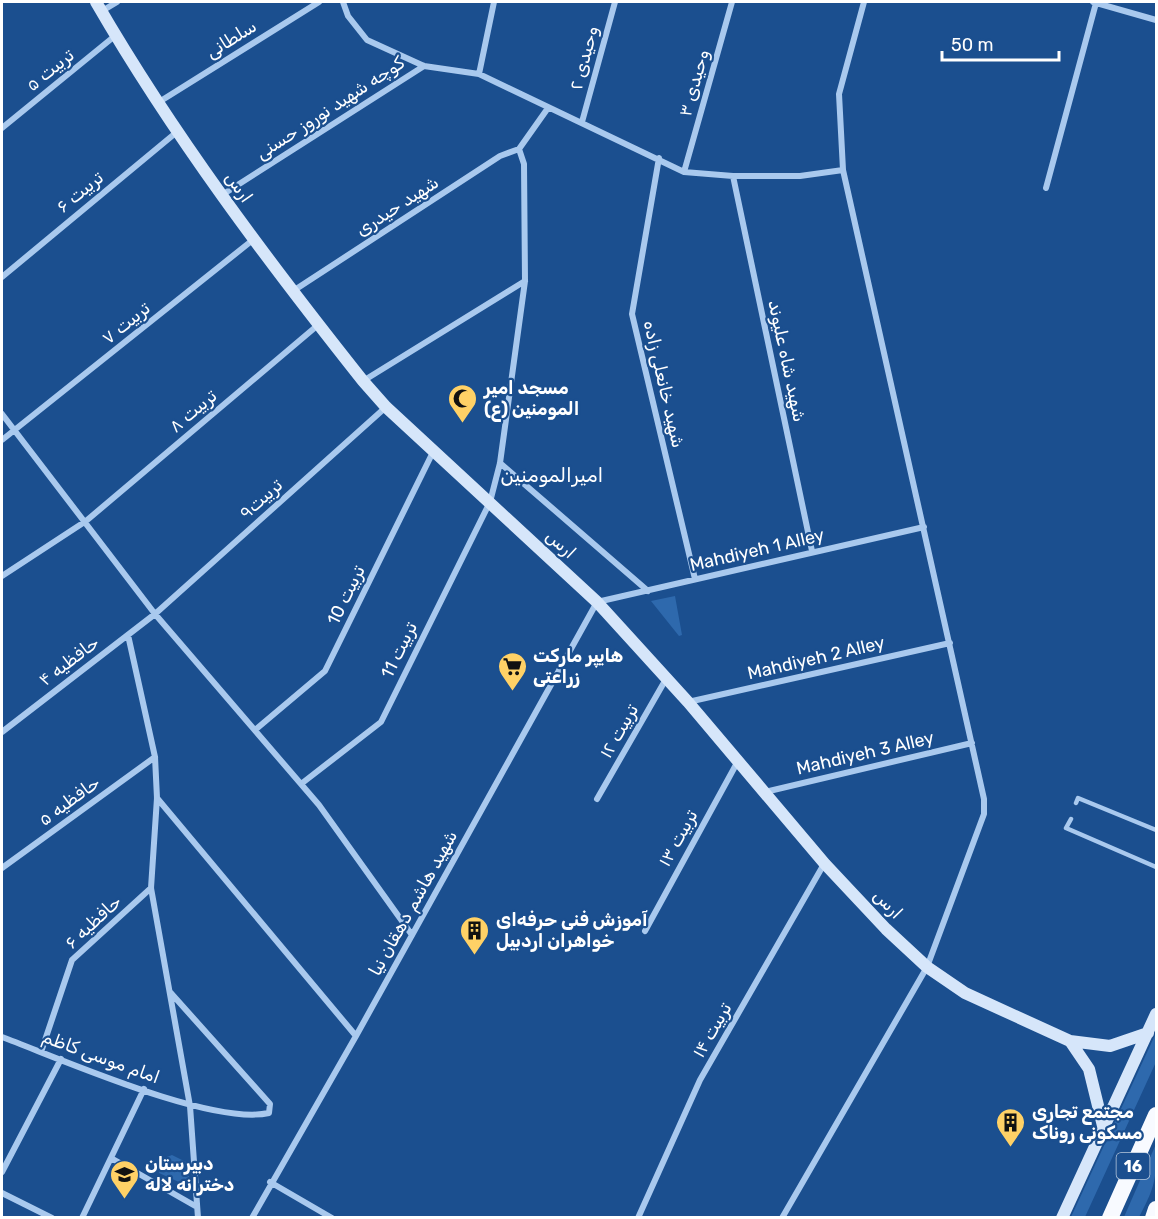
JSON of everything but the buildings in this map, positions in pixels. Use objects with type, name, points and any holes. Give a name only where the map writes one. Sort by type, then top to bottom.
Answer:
[{"type":"highway","name":"16","points":[[1110,1215],[1156,1115]]},
{"type":"highway","points":[[1153,1218],[1156,1209]]},
{"type":"main road","name":"ارس","points":[[99,6],[159,102],[222,195],[318,325],[363,381],[386,407],[435,449],[597,602],[688,702],[825,864],[886,929],[927,967],[965,993],[1071,1041],[1110,1046],[1148,1033]]},
{"type":"main road","points":[[1062,1218],[1156,1014]]},
{"type":"main road","points":[[1071,1041],[1089,1069],[1104,1130]]},
{"type":"street","points":[[99,6],[117,2]]},
{"type":"street","name":"سلطانی","points":[[159,102],[319,2]]},
{"type":"street","points":[[343,2],[348,16],[367,40],[424,66],[479,74],[659,158],[684,172],[733,176],[800,176],[843,170]]},
{"type":"street","points":[[479,74],[494,2]]},
{"type":"street","name":"وحیدی ۲","points":[[582,122],[615,2]]},
{"type":"street","name":"وحیدی ۳","points":[[684,172],[732,2]]},
{"type":"street","points":[[782,1218],[927,967],[984,814],[984,799],[972,743],[843,170],[839,94],[864,2]]},
{"type":"street","points":[[1046,188],[1094,2],[1156,20]]},
{"type":"street","name":"تربیت ۵","points":[[2,128],[117,35]]},
{"type":"street","name":"کوچه شهید نوروز حسنی","points":[[222,195],[424,66]]},
{"type":"street","points":[[519,149],[548,108]]},
{"type":"street","name":"تربیت ۶","points":[[2,277],[178,131]]},
{"type":"street","name":"تربیت 11","points":[[301,784],[381,722],[490,502],[500,463],[525,281],[524,164],[519,149]]},
{"type":"street","name":"شهید حیدری","points":[[293,291],[500,156],[519,149]]},
{"type":"street","name":"شهید خانعلی زاده","points":[[659,158],[632,314],[695,579]]},
{"type":"street","name":"شهید شاه علیوند","points":[[733,176],[812,552]]},
{"type":"street","name":"تربیت ۷","points":[[2,440],[254,239]]},
{"type":"street","points":[[363,381],[525,281]]},
{"type":"street","name":"تربیت ۸","points":[[2,576],[86,521],[318,325]]},
{"type":"street","name":"تربیت۹","points":[[155,614],[386,407]]},
{"type":"street","points":[[2,414],[155,614],[319,805],[412,935]]},
{"type":"street","name":"تربیت 10","points":[[255,730],[325,671],[435,449]]},
{"type":"street","points":[[500,463],[648,591]]},
{"type":"street","name":"Mahdiyeh 1 Alley","points":[[597,602],[924,527]]},
{"type":"street","name":"شهید هاشم دهقان نیا","points":[[252,1218],[270,1182],[356,1036],[597,602]]},
{"type":"street","name":"حافظیه ۴","points":[[2,732],[155,614]]},
{"type":"street","points":[[129,635],[155,757],[157,798],[151,888],[190,1106],[198,1218]]},
{"type":"street","name":"Mahdiyeh 2 Alley","points":[[688,702],[950,643]]},
{"type":"street","name":"تربیت ۱۲","points":[[597,799],[666,678]]},
{"type":"street","name":"Mahdiyeh 3 Alley","points":[[765,792],[972,743]]},
{"type":"street","name":"حافظیه ۵","points":[[2,868],[155,757]]},
{"type":"street","name":"تربیت ۱۳","points":[[645,931],[738,760]]},
{"type":"street","points":[[157,798],[356,1036]]},
{"type":"street","name":"تربیت ۱۴","points":[[638,1218],[700,1080],[825,864]]},
{"type":"street","name":"حافظیه ۶","points":[[40,1052],[72,960],[151,888]]},
{"type":"street","name":"امام موسی کاظم","points":[[2,1037],[190,1106],[254,1116],[269,1113],[270,1104],[170,991]]},
{"type":"street","points":[[2,1172],[61,1059]]},
{"type":"street","points":[[82,1218],[144,1089]]},
{"type":"street","points":[[111,1158],[197,1207]]},
{"type":"street","points":[[270,1182],[332,1218]]},
{"type":"street","points":[[2,1193],[52,1218]]},
{"type":"lane","points":[[1077,803],[1078,798],[1156,830]]},
{"type":"lane","points":[[1071,819],[1066,828],[1156,867]]},
{"type":"shaded area","points":[[675,596],[682,635],[679,636],[651,601]]},
{"type":"shaded area","points":[[1156,1033],[1156,1062],[1085,1217],[1071,1217]]},
{"type":"shaded area","points":[[1156,1144],[1154,1182],[1149,1198],[1139,1217],[1124,1217]]},
{"type":"shaded area","points":[[172,1155],[188,1163],[190,1187],[159,1173],[164,1158]]},
{"type":"place","name":"مسجد امیر المومنین (ع)","points":[[463,424]]},
{"type":"place","name":"هایپر مارکت زراعتی","points":[[512,692]]},
{"type":"place","name":"آموزش فنی حرفه‌ای خواهران اردبیل","points":[[475,956]]},
{"type":"place","name":"مجتمع تجاری مسکونی روناک","points":[[1011,1148]]},
{"type":"place","name":"دبیرستان دخترانه لاله","points":[[124,1200]]},
{"type":"district","name":"امیرالمومنین","points":[[552,475]]}]
